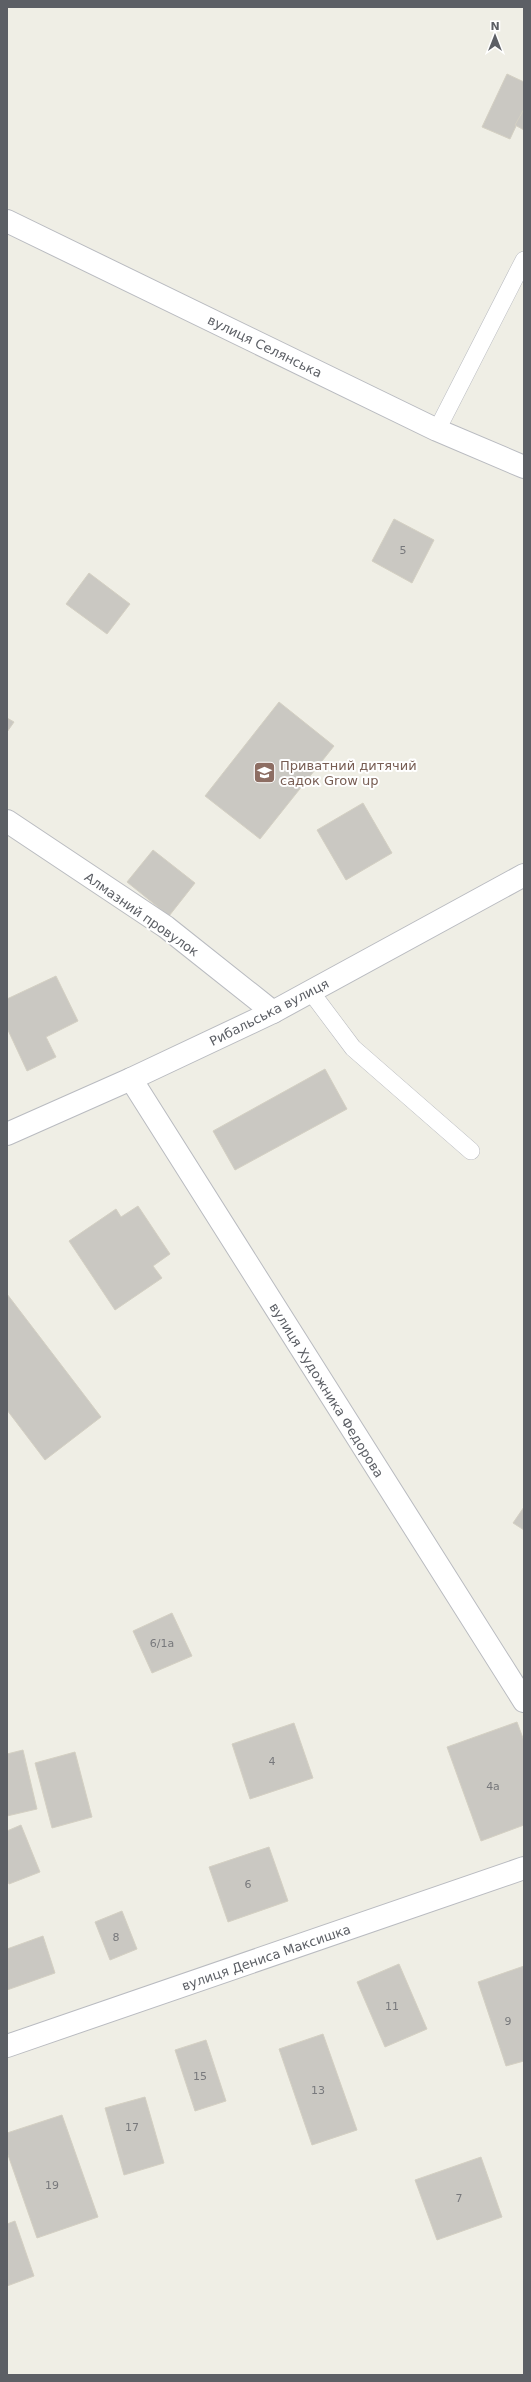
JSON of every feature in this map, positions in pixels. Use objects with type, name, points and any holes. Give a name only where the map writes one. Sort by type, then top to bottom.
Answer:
[{"type":"street","name":"вулиця Селянська","points":[[7,222],[437,430],[524,467]]},
{"type":"street","name":"Алмазний провулок","points":[[7,821],[166,927],[273,1012]]},
{"type":"street","name":"Рибальська вулиця","points":[[7,1134],[131,1079],[273,1012],[524,875]]},
{"type":"street","name":"вулиця Художника Федорова","points":[[131,1079],[524,1701]]},
{"type":"street","name":"вулиця Дениса Максишка","points":[[7,2046],[524,1868]]},
{"type":"lane","points":[[437,430],[524,260]]},
{"type":"lane","points":[[311,992],[352,1048],[471,1151]]},
{"type":"building","points":[[507,74],[524,82],[524,109],[510,139],[482,127]]},
{"type":"building","points":[[524,109],[524,130],[515,125]]},
{"type":"building","points":[[394,519],[434,540],[412,583],[372,561]]},
{"type":"building","points":[[89,573],[130,604],[107,634],[66,604]]},
{"type":"building","points":[[279,702],[334,746],[260,839],[205,796]]},
{"type":"building","points":[[7,718],[14,722],[7,732]]},
{"type":"building","points":[[363,803],[392,853],[346,880],[317,830]]},
{"type":"building","points":[[153,850],[195,883],[169,916],[127,882]]},
{"type":"building","points":[[56,976],[78,1021],[46,1037],[56,1057],[27,1071],[7,1028],[7,999]]},
{"type":"building","points":[[325,1069],[347,1109],[235,1170],[213,1131]]},
{"type":"building","points":[[138,1206],[170,1254],[153,1266],[162,1278],[115,1310],[69,1241],[116,1209],[121,1217]]},
{"type":"building","points":[[7,1294],[101,1417],[45,1460],[7,1410]]},
{"type":"building","points":[[524,1507],[524,1530],[513,1523]]},
{"type":"building","points":[[172,1613],[192,1656],[152,1673],[133,1631]]},
{"type":"building","points":[[517,1722],[524,1741],[524,1825],[481,1841],[447,1747]]},
{"type":"building","points":[[294,1723],[313,1778],[250,1799],[232,1744]]},
{"type":"building","points":[[23,1750],[37,1809],[7,1816],[7,1754]]},
{"type":"building","points":[[75,1752],[92,1817],[52,1828],[35,1763]]},
{"type":"building","points":[[21,1825],[40,1872],[9,1884],[7,1879],[7,1831]]},
{"type":"building","points":[[269,1847],[288,1901],[228,1922],[209,1867]]},
{"type":"building","points":[[122,1911],[137,1949],[110,1960],[95,1922]]},
{"type":"building","points":[[43,1936],[55,1973],[7,1990],[7,1949]]},
{"type":"building","points":[[399,1964],[427,2029],[385,2047],[357,1982]]},
{"type":"building","points":[[524,1966],[524,2061],[506,2066],[478,1982]]},
{"type":"building","points":[[323,2034],[357,2130],[312,2145],[279,2049]]},
{"type":"building","points":[[206,2040],[226,2101],[195,2111],[175,2050]]},
{"type":"building","points":[[145,2097],[164,2163],[124,2175],[105,2108]]},
{"type":"building","points":[[62,2115],[98,2217],[37,2238],[7,2152],[7,2133]]},
{"type":"building","points":[[481,2157],[502,2217],[437,2240],[415,2180]]},
{"type":"building","points":[[15,2221],[34,2276],[7,2286],[7,2224]]},
{"type":"place","name":"Приватний дитячий садок Grow up","points":[[264,772]]}]
